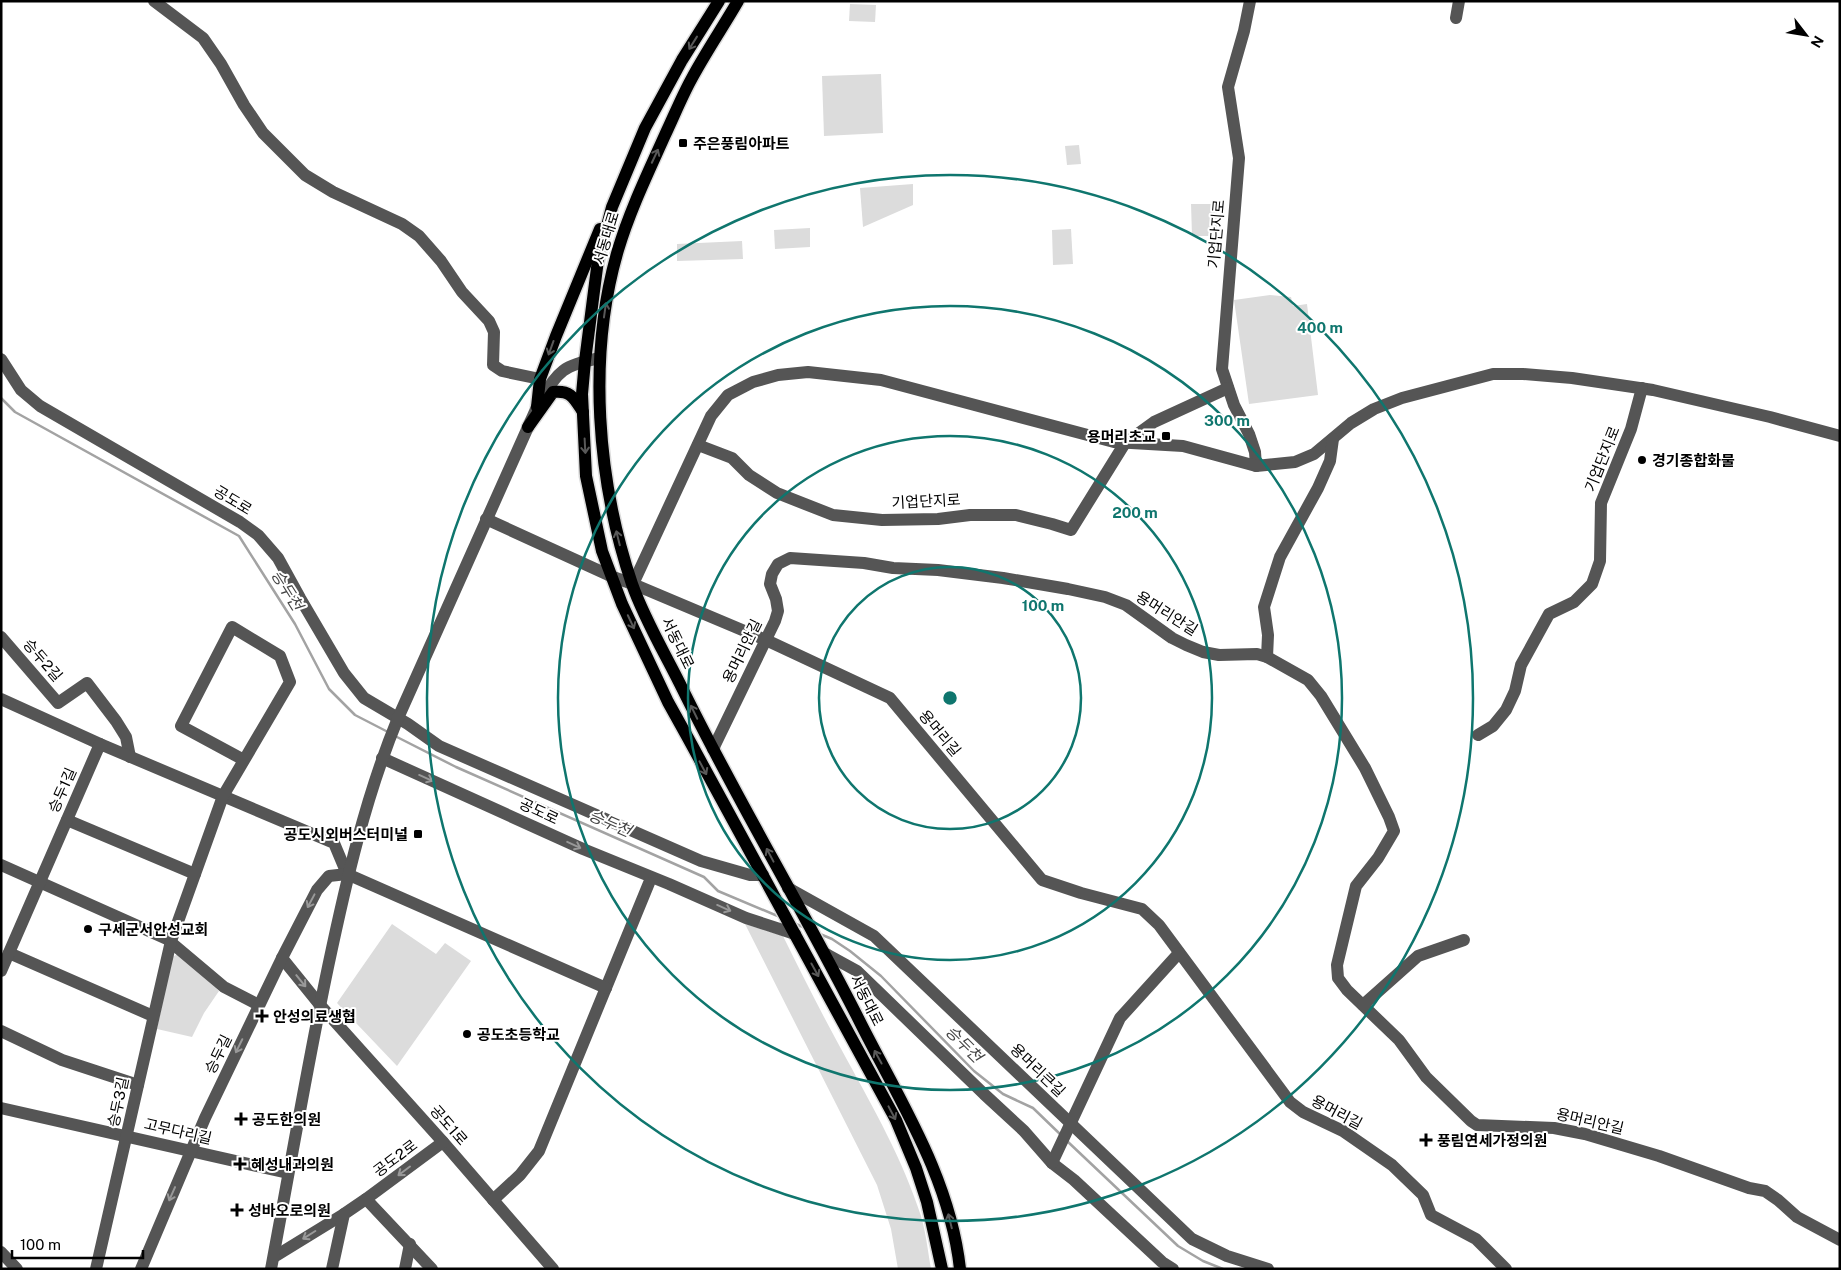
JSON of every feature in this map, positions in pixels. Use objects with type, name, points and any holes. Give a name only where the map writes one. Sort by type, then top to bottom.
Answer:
[{"type":"main road","name":"서동대로","points":[[718,1],[682,60],[645,128],[612,207],[598,260],[584,361],[582,394],[586,476],[602,551],[622,604],[668,702],[896,1120],[916,1168],[927,1202],[942,1269]]},
{"type":"main road","name":"서동대로","points":[[738,1],[691,80],[634,204],[618,252],[606,301],[600,358],[602,454],[608,496],[620,544],[639,601],[713,749],[824,951],[928,1153],[946,1204],[960,1269]]},
{"type":"main road","points":[[537,408],[540,378],[598,234],[612,207]]},
{"type":"main road","points":[[528,426],[553,392],[564,391],[572,396],[583,412]]},
{"type":"street","points":[[154,1],[203,38],[263,133],[305,175],[333,192],[402,224],[419,236],[441,261],[462,292],[489,321],[494,332],[493,365],[502,372],[540,378]]},
{"type":"street","name":"기업단지로","points":[[1250,1],[1244,32],[1228,87],[1239,158],[1222,370],[1234,405],[1249,434],[1255,452],[1256,466]]},
{"type":"street","points":[[1456,18],[1459,1]]},
{"type":"street","points":[[272,1263],[320,1005],[347,874],[383,754],[537,408],[555,377],[565,368],[578,362],[600,358]]},
{"type":"street","name":"공도로","points":[[1,360],[22,390],[40,406],[240,522],[258,535],[278,558],[349,679],[364,698],[396,722],[408,724],[439,746],[701,861],[766,880]]},
{"type":"street","points":[[486,519],[632,584],[711,416],[728,395],[753,382],[778,375],[808,372],[881,380],[1114,442],[1183,446],[1256,466],[1295,462],[1314,454],[1351,423],[1374,409],[1410,395],[1493,374],[1572,378],[1642,388],[1770,416],[1840,436]]},
{"type":"street","points":[[1125,443],[1154,422],[1228,388]]},
{"type":"street","name":"기업단지로","points":[[1478,735],[1493,726],[1506,710],[1515,691],[1521,665],[1550,614],[1574,602],[1592,584],[1600,561],[1601,503],[1631,428],[1642,388]]},
{"type":"street","points":[[1267,656],[1268,635],[1264,607],[1280,557],[1318,488],[1330,461],[1332,439]]},
{"type":"street","name":"기업단지로","points":[[698,445],[732,458],[749,475],[777,493],[833,515],[882,520],[938,519],[970,515],[1016,515],[1071,530],[1125,443]]},
{"type":"street","name":"용머리안길","points":[[713,749],[766,640],[778,611],[770,584],[772,574],[778,564],[790,558],[864,563],[893,568],[938,570],[1068,589],[1105,597],[1126,605],[1172,638],[1203,652],[1219,655],[1257,654],[1267,656],[1308,680],[1321,696],[1365,768],[1389,816],[1394,832],[1378,858],[1356,886],[1337,965],[1338,978],[1399,1040],[1426,1076],[1471,1121],[1477,1124],[1554,1128],[1585,1134],[1659,1156],[1749,1188],[1764,1191],[1778,1200],[1797,1217],[1840,1240]]},
{"type":"street","name":"용머리길","points":[[632,584],[766,640],[890,698],[1042,880],[1081,893],[1142,909],[1159,925],[1290,1102],[1302,1112],[1343,1131],[1392,1164],[1423,1195],[1431,1215],[1476,1239],[1506,1269]]},
{"type":"street","points":[[171,941],[223,796],[290,682],[280,656],[232,627],[181,726],[244,760]]},
{"type":"street","name":"승두2길","points":[[1,637],[58,703],[87,683],[126,737],[130,757]]},
{"type":"street","points":[[1,699],[100,744],[334,844],[347,874],[606,988]]},
{"type":"street","name":"승두1길","points":[[1,971],[100,744]]},
{"type":"street","name":"공도로","points":[[383,754],[583,850],[669,884],[746,918],[793,931]]},
{"type":"street","points":[[67,820],[195,874]]},
{"type":"street","points":[[1,865],[171,941],[224,987],[259,1004]]},
{"type":"street","name":"승두길","points":[[141,1269],[191,1150],[259,1004],[317,890],[329,876],[347,874]]},
{"type":"street","points":[[493,1200],[520,1175],[539,1151],[649,883]]},
{"type":"street","name":"용머리큰길","points":[[791,893],[874,936],[1069,1128],[1192,1239],[1227,1256],[1268,1269]]},
{"type":"street","points":[[1363,1005],[1418,956],[1464,940]]},
{"type":"street","name":"승두3길","points":[[96,1269],[127,1136],[152,1016],[171,941]]},
{"type":"street","points":[[824,951],[857,971],[1074,1180],[1162,1262],[1173,1269]]},
{"type":"street","points":[[9,953],[152,1016]]},
{"type":"street","points":[[1054,1159],[1120,1018],[1179,953]]},
{"type":"street","points":[[282,958],[320,1005]]},
{"type":"street","name":"공도1로","points":[[320,1005],[443,1142],[553,1269]]},
{"type":"street","points":[[1,1031],[62,1060],[138,1085]]},
{"type":"street","name":"고무다리길","points":[[1,1108],[288,1173]]},
{"type":"street","name":"공도2로","points":[[272,1263],[366,1199],[443,1142]]},
{"type":"street","points":[[366,1199],[432,1269]]},
{"type":"street","points":[[332,1269],[344,1214]]},
{"type":"street","points":[[405,1269],[410,1244]]},
{"type":"street","points":[[1,1252],[17,1269]]},
{"type":"shaded area","points":[[850,4],[876,5],[875,22],[849,21]]},
{"type":"shaded area","points":[[881,74],[883,133],[824,136],[822,76]]},
{"type":"shaded area","points":[[1079,145],[1081,164],[1067,165],[1065,146]]},
{"type":"shaded area","points":[[913,184],[913,205],[863,227],[860,188]]},
{"type":"shaded area","points":[[1191,204],[1217,204],[1217,236],[1192,236]]},
{"type":"shaded area","points":[[810,228],[810,247],[775,249],[774,230]]},
{"type":"shaded area","points":[[1071,229],[1073,264],[1053,265],[1052,230]]},
{"type":"shaded area","points":[[742,241],[743,259],[677,261],[677,244]]},
{"type":"shaded area","points":[[1270,295],[1291,297],[1293,306],[1307,304],[1318,395],[1249,404],[1234,300]]},
{"type":"shaded area","points":[[392,924],[436,954],[445,943],[471,961],[397,1066],[337,1003]]},
{"type":"shaded area","points":[[745,924],[783,936],[897,1154],[921,1216],[931,1269],[898,1269],[891,1229],[877,1185]]},
{"type":"shaded area","points":[[178,954],[219,991],[204,1013],[192,1037],[157,1029],[172,957]]},
{"type":"waterway","name":"승두천","points":[[1,398],[15,412],[239,536],[295,624],[329,689],[355,715],[388,732]]},
{"type":"waterway","name":"승두천","points":[[395,736],[456,767],[704,877],[718,891],[780,917]]},
{"type":"waterway","name":"승두천","points":[[794,923],[805,928]]},
{"type":"waterway","name":"승두천","points":[[820,934],[832,939],[850,951],[881,976],[974,1071],[1003,1094],[1033,1108],[1061,1135]]},
{"type":"waterway","name":"승두천","points":[[1067,1141],[1178,1246],[1203,1261],[1223,1269]]},
{"type":"place","name":"주은풍림아파트","points":[[683,143]]},
{"type":"place","name":"용머리초교","points":[[1166,436]]},
{"type":"place","name":"경기종합화물","points":[[1642,460]]},
{"type":"place","name":"공도시외버스터미널","points":[[418,834]]},
{"type":"place","name":"구세군서안성교회","points":[[88,929]]},
{"type":"place","name":"안성의료생협","points":[[262,1016]]},
{"type":"place","name":"공도초등학교","points":[[467,1034]]},
{"type":"place","name":"공도한의원","points":[[241,1119]]},
{"type":"place","name":"풍림연세가정의원","points":[[1426,1140]]},
{"type":"place","name":"혜성내과의원","points":[[240,1164]]},
{"type":"place","name":"성바오로의원","points":[[237,1210]]}]
